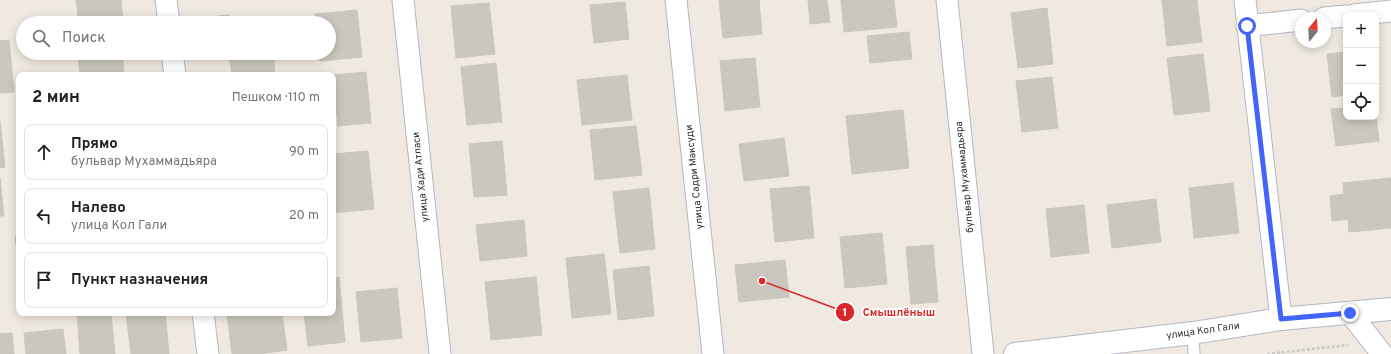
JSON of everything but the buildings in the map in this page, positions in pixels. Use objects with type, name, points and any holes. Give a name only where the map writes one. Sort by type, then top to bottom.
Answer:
[{"type":"street","points":[[166,0],[168,16]]},
{"type":"street","name":"улица Хади Атласи","points":[[403,0],[440,354]]},
{"type":"street","name":"улица Садри Максуди","points":[[676,0],[713,354]]},
{"type":"street","name":"бульвар Мухаммадьяра","points":[[946,0],[983,354]]},
{"type":"street","points":[[1245,0],[1281,319]]},
{"type":"street","points":[[1379,12],[1391,11]]},
{"type":"street","points":[[1331,17],[1343,16]]},
{"type":"street","points":[[1247,26],[1295,21]]},
{"type":"street","points":[[173,60],[175,72]]},
{"type":"street","name":"улица Кол Гали","points":[[1015,354],[1193,333],[1281,319],[1391,309]]},
{"type":"street","points":[[1350,313],[1378,348]]},
{"type":"street","points":[[203,316],[208,354]]},
{"type":"lane","points":[[1193,333],[1194,354]]},
{"type":"path","points":[[1267,354],[1378,348]]},
{"type":"place","name":"Смышлёныш","points":[[762,281]]},
{"type":"route","points":[[1247,26],[1281,319],[1350,313]]}]
